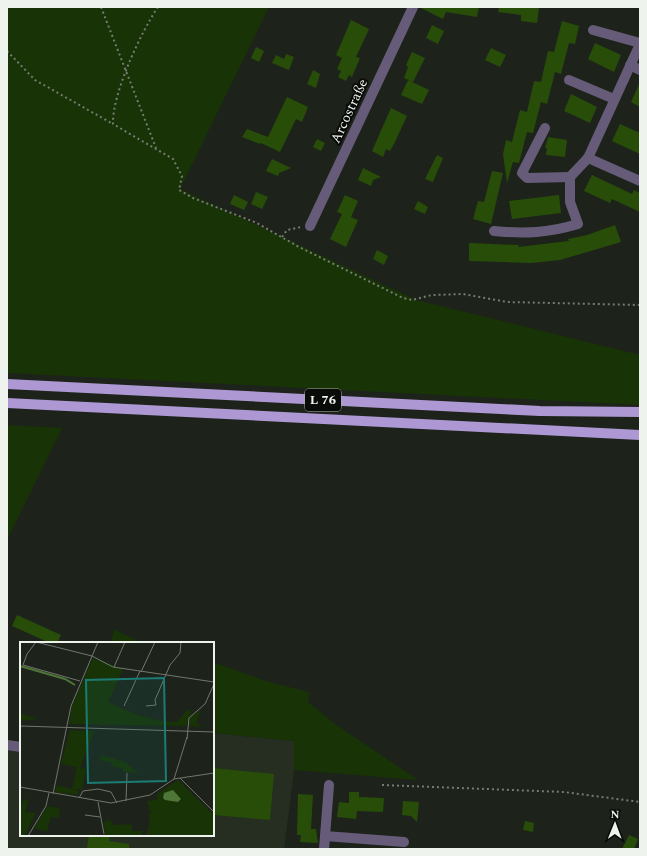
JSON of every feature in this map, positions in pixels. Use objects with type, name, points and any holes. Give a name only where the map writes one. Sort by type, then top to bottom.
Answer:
[{"type":"main road","name":"L 76","points":[[7,384],[540,411],[640,412]]},
{"type":"main road","name":"L 76","points":[[7,403],[414,425],[640,435]]},
{"type":"street","name":"Arcostraße","points":[[310,226],[413,7]]},
{"type":"street","points":[[494,231],[522,233],[556,231],[578,224],[570,202],[570,177],[588,158],[640,43],[592,30]]},
{"type":"street","points":[[630,65],[640,70]]},
{"type":"street","points":[[569,80],[614,99]]},
{"type":"street","points":[[545,128],[522,173],[527,178],[570,177]]},
{"type":"street","points":[[588,158],[640,182]]},
{"type":"street","points":[[7,745],[20,747]]},
{"type":"street","points":[[324,849],[329,785]]},
{"type":"street","points":[[325,836],[404,842]]},
{"type":"path","points":[[101,7],[156,149]]},
{"type":"path","points":[[7,51],[35,80],[113,124]]},
{"type":"path","points":[[282,237],[287,230],[296,227],[310,226]]},
{"type":"path","points":[[382,785],[564,792],[640,802]]},
{"type":"shaded area","points":[[214,733],[295,741],[294,770],[284,849],[7,849],[7,747],[20,749],[20,836],[214,836]]},
{"type":"green space","points":[[7,7],[269,7],[180,189],[416,300],[640,355],[640,405],[7,373]]},
{"type":"green space","points":[[7,425],[62,428],[7,540]]},
{"type":"green space","points":[[114,629],[139,642],[111,642]]},
{"type":"green space","points":[[214,662],[266,681],[309,692],[308,702],[335,724],[418,780],[294,770],[294,741],[214,733]]},
{"type":"building","points":[[419,7],[479,7],[477,17],[446,12],[443,19]]},
{"type":"building","points":[[499,7],[539,8],[537,23],[521,21],[521,15],[498,12]]},
{"type":"building","points":[[351,20],[369,29],[356,57],[360,58],[352,77],[349,75],[346,81],[338,77],[341,71],[337,69],[342,58],[336,55]]},
{"type":"building","points":[[562,21],[579,26],[575,44],[569,43],[561,74],[555,72],[547,104],[541,102],[533,133],[527,132],[519,163],[513,162],[507,183],[503,154],[506,140],[512,142],[520,110],[527,112],[534,81],[541,82],[548,51],[554,52]]},
{"type":"building","points":[[432,25],[444,31],[438,44],[426,38]]},
{"type":"building","points":[[595,43],[621,55],[614,72],[588,59]]},
{"type":"building","points":[[256,47],[264,51],[259,62],[251,58]]},
{"type":"building","points":[[491,48],[506,55],[500,67],[485,60]]},
{"type":"building","points":[[412,52],[425,58],[413,82],[404,78],[408,67],[406,65]]},
{"type":"building","points":[[286,54],[294,57],[289,70],[272,63],[276,55],[284,59]]},
{"type":"building","points":[[313,70],[320,74],[316,88],[307,84]]},
{"type":"building","points":[[408,80],[429,90],[422,104],[401,95]]},
{"type":"building","points":[[640,82],[640,107],[631,102]]},
{"type":"building","points":[[571,94],[597,107],[590,123],[564,111]]},
{"type":"building","points":[[287,97],[308,107],[302,122],[296,119],[280,152],[261,143],[260,144],[242,137],[247,129],[268,137]]},
{"type":"building","points":[[391,108],[407,116],[390,151],[386,149],[383,157],[372,151]]},
{"type":"building","points":[[620,124],[640,133],[640,154],[612,141]]},
{"type":"building","points":[[548,137],[567,140],[565,157],[546,155],[547,148],[545,148]]},
{"type":"building","points":[[317,139],[325,143],[321,151],[313,147]]},
{"type":"building","points":[[437,155],[443,158],[433,182],[425,179]]},
{"type":"building","points":[[272,159],[291,168],[279,173],[278,176],[266,171]]},
{"type":"building","points":[[363,168],[381,177],[373,180],[371,186],[358,180]]},
{"type":"building","points":[[492,171],[503,173],[491,224],[473,219],[478,201],[484,202]]},
{"type":"building","points":[[592,175],[632,194],[634,190],[640,193],[640,212],[612,199],[610,203],[584,191]]},
{"type":"building","points":[[256,192],[268,197],[262,209],[251,204]]},
{"type":"building","points":[[234,195],[248,202],[244,210],[230,204]]},
{"type":"building","points":[[345,195],[358,201],[351,217],[358,220],[346,247],[330,239],[342,214],[337,212]]},
{"type":"building","points":[[559,195],[561,213],[512,219],[509,201]]},
{"type":"building","points":[[418,201],[428,207],[425,214],[414,209]]},
{"type":"building","points":[[615,225],[621,242],[560,260],[532,263],[469,261],[469,243],[519,245],[518,247],[569,241],[568,239],[587,235]]},
{"type":"building","points":[[377,250],[388,256],[384,265],[373,259]]},
{"type":"building","points":[[17,615],[61,635],[58,642],[48,642],[12,626]]},
{"type":"building","points":[[214,768],[274,774],[270,820],[214,815]]},
{"type":"building","points":[[349,792],[359,792],[359,797],[384,798],[383,812],[357,811],[356,819],[337,817],[339,802],[349,803]]},
{"type":"building","points":[[298,794],[313,795],[311,829],[316,829],[318,843],[300,842],[301,835],[297,835]]},
{"type":"building","points":[[403,801],[419,802],[417,822],[411,816],[402,815]]},
{"type":"building","points":[[525,821],[534,823],[533,832],[523,830]]},
{"type":"building","points":[[629,835],[638,839],[634,849],[622,849]]},
{"type":"building","points":[[89,836],[110,836],[109,841],[129,844],[129,849],[87,848]]}]
